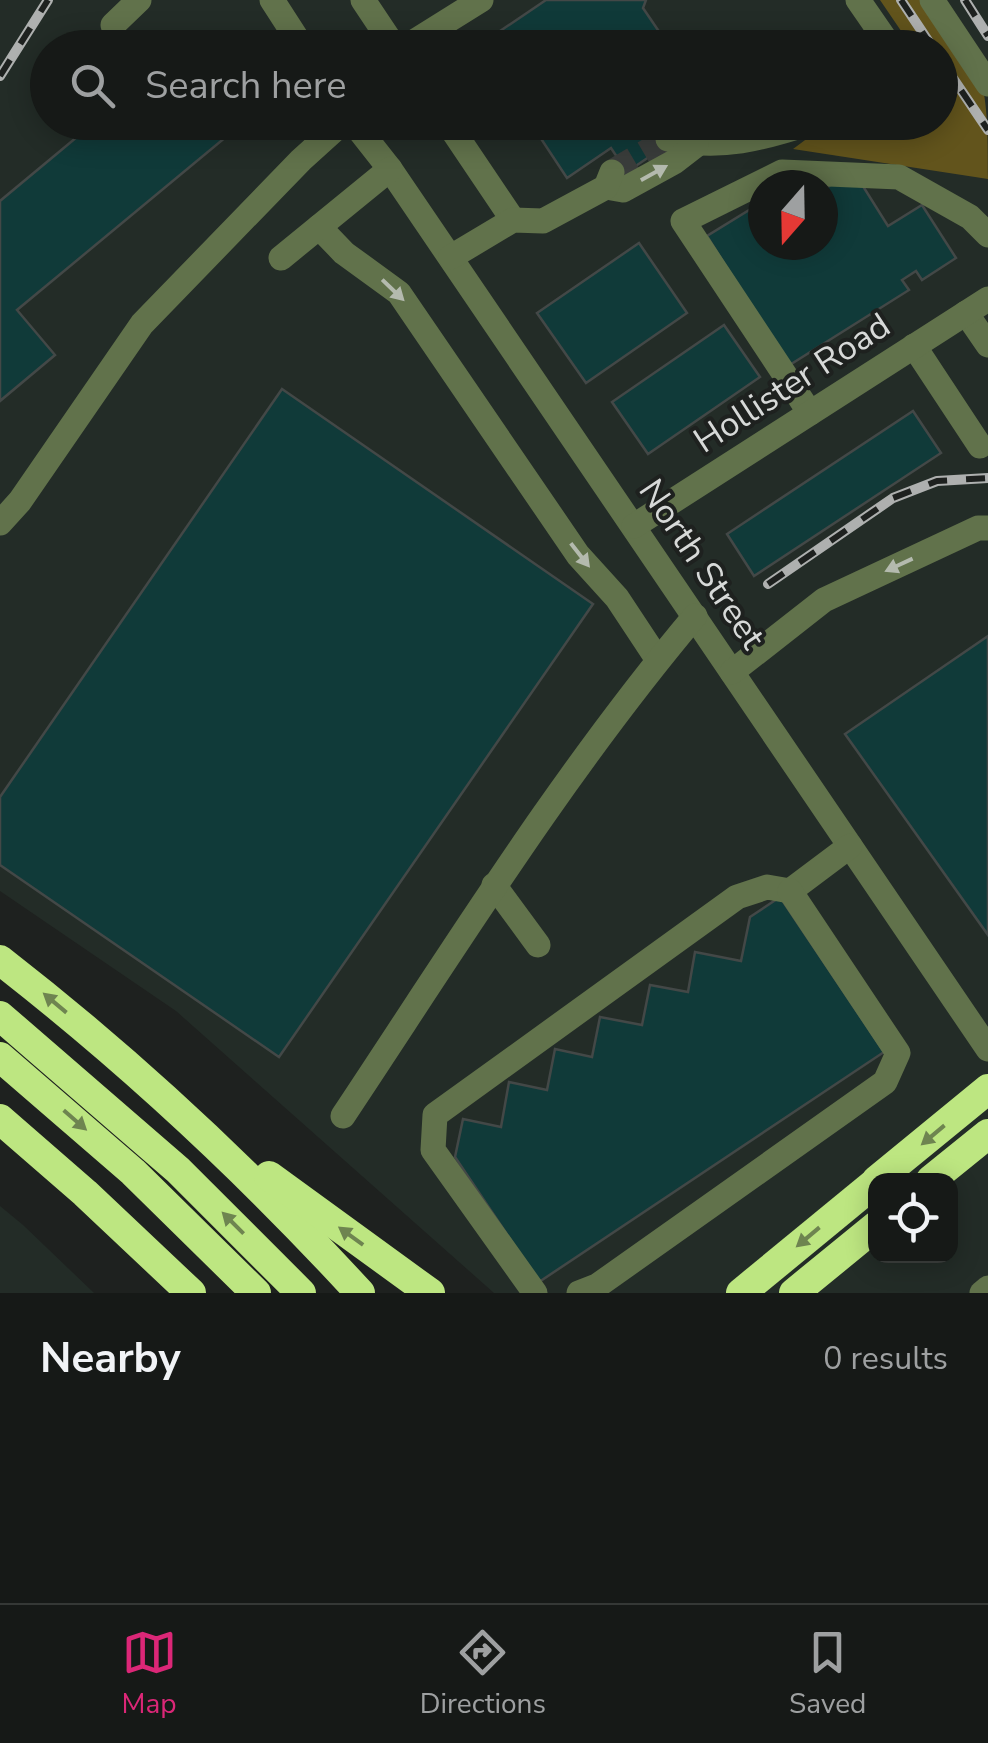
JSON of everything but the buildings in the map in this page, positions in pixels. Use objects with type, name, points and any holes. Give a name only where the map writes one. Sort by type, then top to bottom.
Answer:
[{"type":"highway","points":[[0,960],[101,1041],[181,1113],[264,1191],[360,1293]]},
{"type":"highway","points":[[0,1016],[178,1170],[300,1293]]},
{"type":"highway","points":[[0,1057],[134,1172],[256,1293]]},
{"type":"highway","points":[[886,1173],[988,1089]]},
{"type":"highway","points":[[181,1113],[430,1293]]},
{"type":"highway","points":[[0,1119],[191,1293]]},
{"type":"highway","points":[[941,1173],[988,1134]]},
{"type":"highway","points":[[741,1293],[868,1188]]},
{"type":"highway","points":[[794,1293],[868,1233]]},
{"type":"street","points":[[113,25],[139,0]]},
{"type":"street","points":[[272,0],[291,30]]},
{"type":"street","points":[[363,0],[383,30]]},
{"type":"street","points":[[433,30],[481,0]]},
{"type":"street","points":[[858,0],[879,30]]},
{"type":"street","points":[[932,0],[952,30]]},
{"type":"street","points":[[958,39],[988,84]]},
{"type":"street","points":[[0,523],[142,324],[323,140]]},
{"type":"street","name":"North Street","points":[[367,140],[451,258],[988,1049]]},
{"type":"street","points":[[459,140],[513,220]]},
{"type":"street","points":[[673,140],[727,145],[746,140]]},
{"type":"street","points":[[451,258],[513,220],[544,221],[609,179],[624,190],[696,145]]},
{"type":"street","points":[[281,258],[390,169]]},
{"type":"street","points":[[810,413],[683,221],[782,172],[879,176],[899,177],[970,217],[988,236]]},
{"type":"street","points":[[319,227],[344,253],[399,293],[578,555],[618,598],[658,660]]},
{"type":"street","points":[[977,306],[988,345]]},
{"type":"street","name":"Hollister Road","points":[[634,526],[977,306]]},
{"type":"street","points":[[914,346],[980,446]]},
{"type":"street","points":[[732,672],[824,600],[978,528],[988,528]]},
{"type":"street","points":[[344,1116],[494,885],[624,700],[695,616]]},
{"type":"street","points":[[534,1293],[433,1150],[435,1115],[737,896],[767,888],[790,891],[850,846]]},
{"type":"street","points":[[494,885],[538,945]]},
{"type":"street","points":[[579,1293],[597,1286],[885,1082],[898,1053],[790,891]]},
{"type":"street","points":[[982,1293],[988,1288]]},
{"type":"shaded area","points":[[0,0],[988,0],[988,1293],[494,1293],[176,1011],[0,891]]},
{"type":"shaded area","points":[[880,0],[944,0],[959,24],[977,65],[986,105],[988,179],[793,149],[805,140],[958,140],[958,30],[900,30]]},
{"type":"shaded area","points":[[0,1206],[23,1225],[94,1293],[0,1293]]},
{"type":"tunnel","points":[[612,172],[666,140]]},
{"type":"railway","points":[[0,76],[48,0]]},
{"type":"railway","points":[[901,0],[921,30]]},
{"type":"railway","points":[[965,0],[988,36]]},
{"type":"railway","points":[[958,86],[988,130]]},
{"type":"railway","points":[[768,584],[893,498],[937,481],[988,478]]}]
